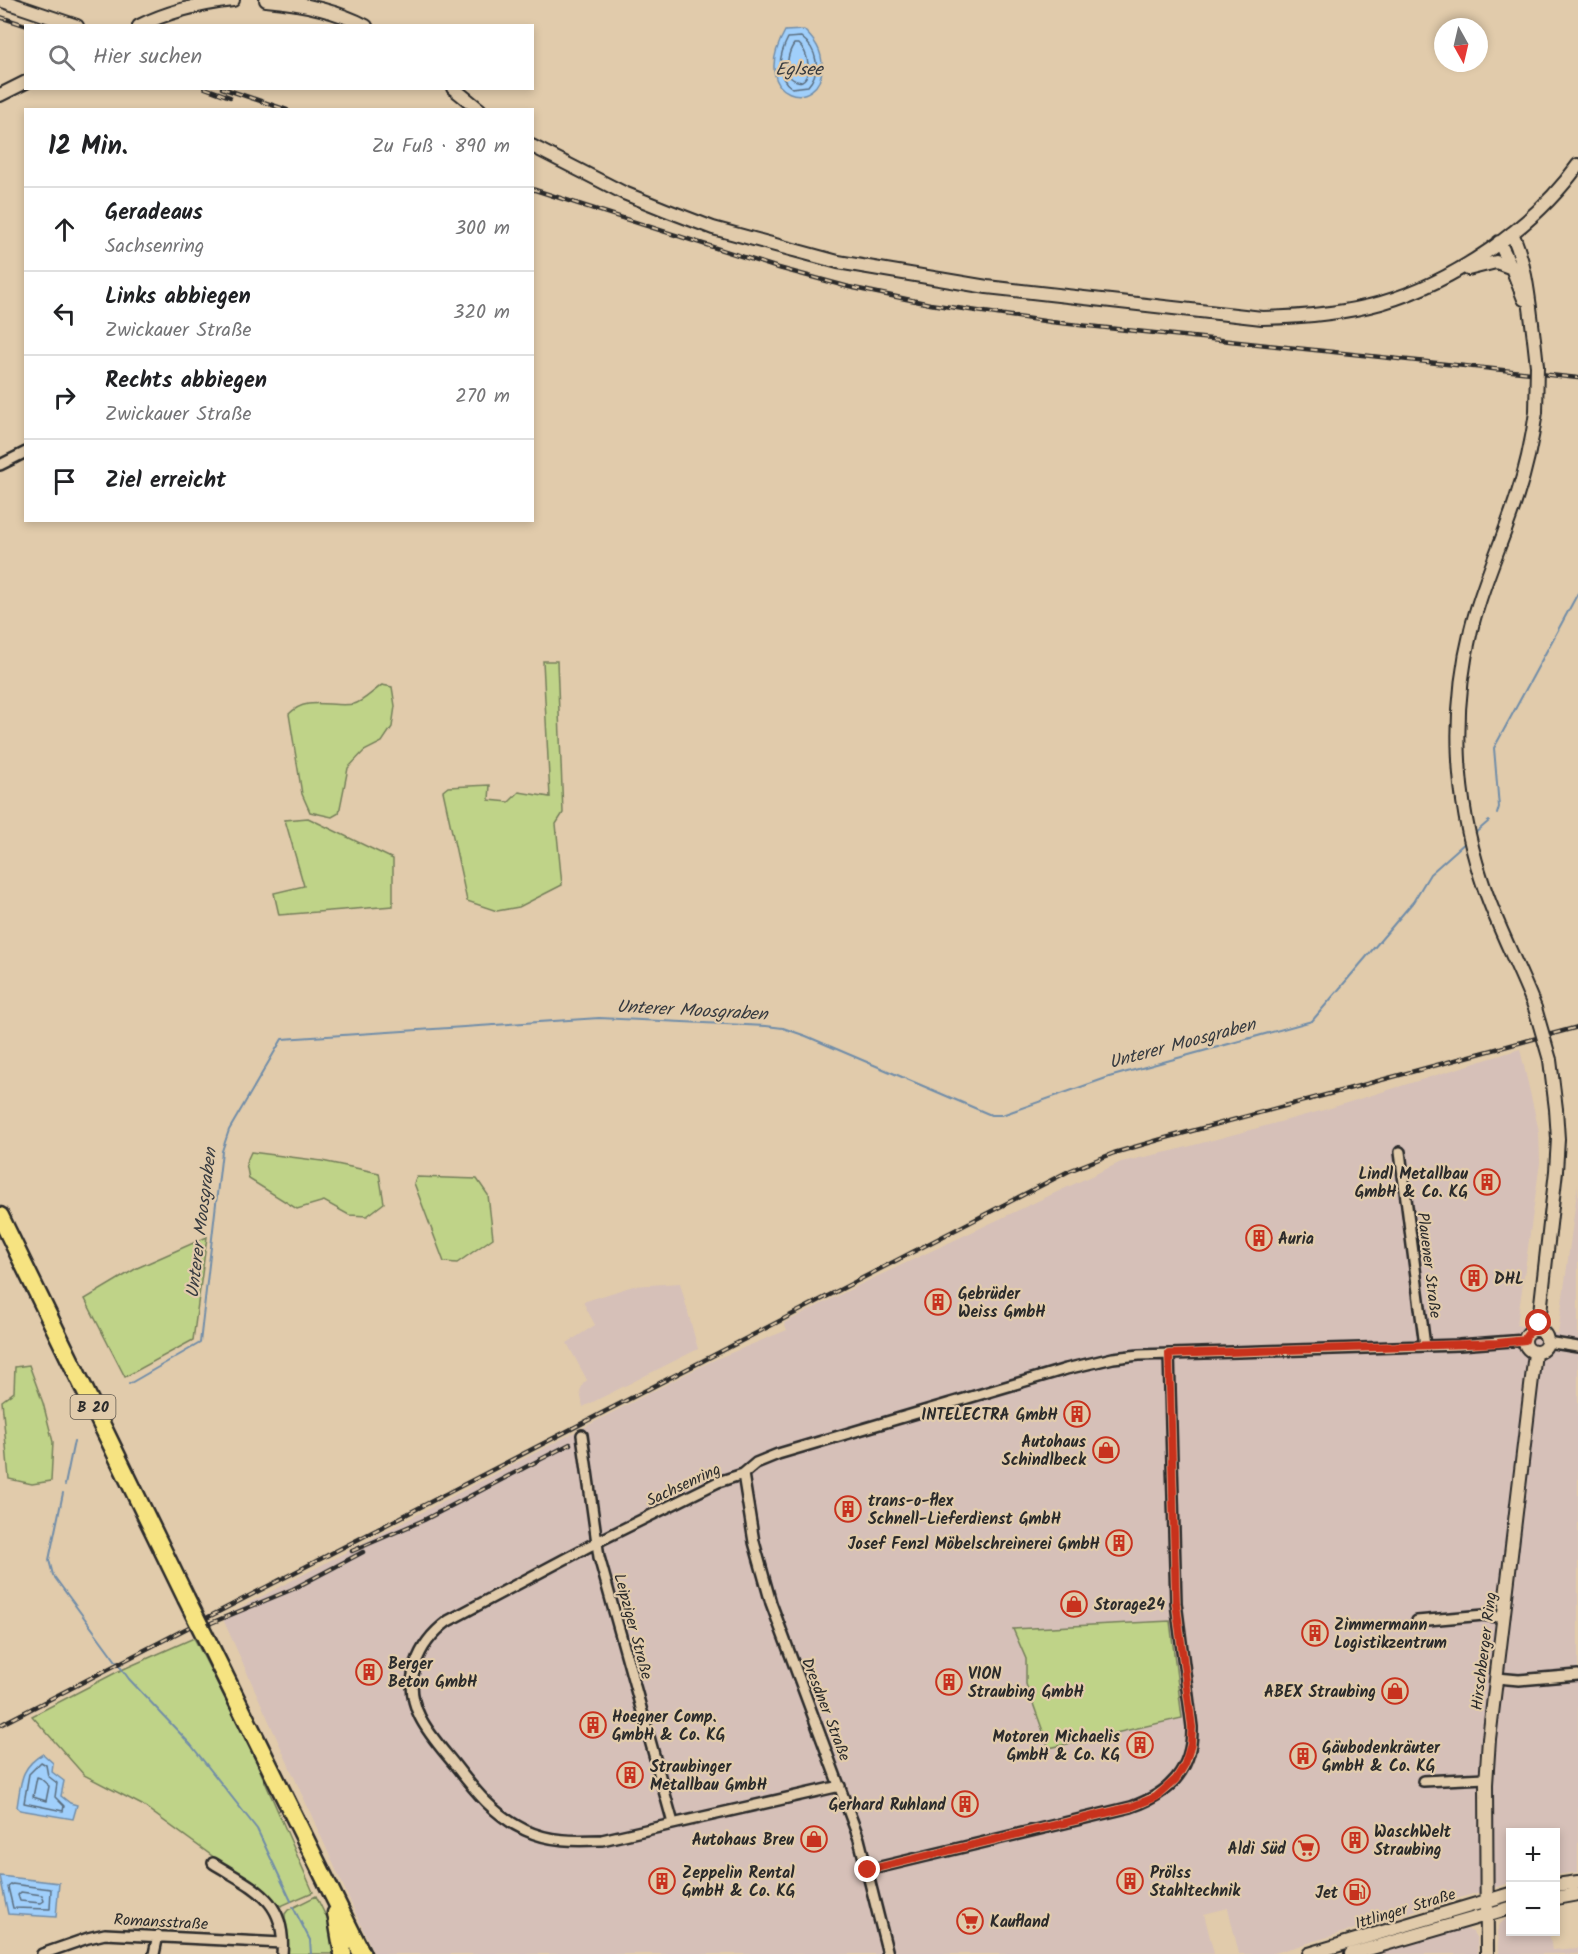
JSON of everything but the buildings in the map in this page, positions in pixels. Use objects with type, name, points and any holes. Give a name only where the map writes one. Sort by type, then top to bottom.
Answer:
[{"type":"highway","name":"B 20","points":[[0,1216],[362,1954]]},
{"type":"highway","points":[[335,1901],[343,1954]]},
{"type":"street","points":[[0,0],[71,24]]},
{"type":"street","points":[[143,24],[187,7],[233,0]]},
{"type":"street","points":[[266,0],[316,7],[364,24]]},
{"type":"street","points":[[0,95],[24,83]]},
{"type":"street","points":[[455,90],[478,108]]},
{"type":"street","points":[[534,147],[624,193],[713,228],[838,262],[987,287],[1231,315],[1290,318],[1348,311],[1381,303],[1408,294],[1449,275],[1489,263],[1504,264],[1512,268]]},
{"type":"street","points":[[1449,275],[1512,233],[1543,205],[1578,165]]},
{"type":"street","points":[[1512,233],[1519,250],[1530,298],[1537,366],[1536,412],[1528,460],[1517,497],[1484,585],[1471,630],[1458,717],[1458,755],[1465,813],[1481,879],[1535,1008],[1550,1060],[1556,1109],[1557,1150],[1538,1330]]},
{"type":"street","points":[[1499,242],[1512,268],[1534,335]]},
{"type":"street","points":[[0,465],[24,453]]},
{"type":"street","name":"Plauener Straße","points":[[1400,1152],[1425,1346]]},
{"type":"street","points":[[1538,1330],[1545,1334],[1547,1342],[1544,1350],[1535,1353],[1528,1349],[1525,1340],[1532,1331],[1538,1330]]},
{"type":"street","name":"Sachsenring","points":[[840,1786],[602,1840],[574,1842],[550,1839],[506,1820],[474,1789],[433,1738],[416,1708],[413,1694],[415,1662],[422,1647],[435,1630],[448,1621],[597,1542],[718,1482],[743,1474],[756,1463],[778,1454],[1045,1375],[1113,1358],[1525,1340]]},
{"type":"street","points":[[1547,1342],[1578,1347]]},
{"type":"street","name":"Hirschberger Ring","points":[[1487,1954],[1486,1778],[1535,1353]]},
{"type":"street","points":[[868,1870],[1131,1807],[1156,1797],[1166,1790],[1185,1764],[1192,1734],[1176,1603],[1169,1354]]},
{"type":"street","name":"Leipziger Straße","points":[[582,1435],[599,1557],[673,1823]]},
{"type":"street","name":"Dresdner Straße","points":[[743,1474],[754,1542],[771,1603],[840,1786],[868,1870],[888,1954]]},
{"type":"street","points":[[1417,1621],[1484,1615],[1504,1617]]},
{"type":"street","points":[[1497,1677],[1519,1680],[1578,1675]]},
{"type":"street","points":[[1423,1780],[1486,1778]]},
{"type":"street","points":[[213,1863],[258,1892],[278,1913],[281,1924],[282,1954]]},
{"type":"street","points":[[1560,1884],[1578,1882]]},
{"type":"street","points":[[1560,1897],[1578,1894]]},
{"type":"street","name":"Ittlinger Straße","points":[[1309,1954],[1506,1895]]},
{"type":"street","name":"Ittlinger Straße","points":[[1351,1954],[1506,1909]]},
{"type":"street","name":"Romansstraße","points":[[42,1954],[105,1934],[282,1943]]},
{"type":"street","points":[[154,1954],[158,1935]]},
{"type":"shaded area","points":[[1520,1049],[1539,1131],[1540,1163],[1517,1325],[1558,1334],[1578,1184],[1578,1872],[1560,1874],[1560,1828],[1506,1828],[1506,1884],[1271,1954],[1239,1954],[1228,1908],[1204,1914],[1214,1954],[374,1954],[222,1617],[684,1375],[716,1359],[787,1330],[784,1323],[861,1284],[1121,1162],[1172,1151],[1324,1110]]},
{"type":"shaded area","points":[[680,1283],[698,1349],[583,1407],[580,1391],[587,1380],[567,1343],[595,1325],[583,1302],[633,1286]]},
{"type":"shaded area","points":[[1506,1919],[1506,1936],[1550,1936],[1552,1950],[1578,1948],[1578,1954],[1499,1954],[1498,1926]]},
{"type":"shaded area","points":[[1463,1928],[1473,1932],[1477,1939],[1478,1954],[1380,1954]]},
{"type":"green space","points":[[543,661],[557,661],[563,813],[556,824],[562,885],[519,907],[497,911],[467,901],[443,791],[448,787],[490,785],[489,800],[509,802],[519,792],[550,797]]},
{"type":"green space","points":[[382,685],[392,687],[395,706],[392,727],[382,742],[364,751],[348,768],[339,813],[332,817],[310,812],[302,794],[289,714],[304,705],[354,704]]},
{"type":"green space","points":[[308,818],[393,859],[393,906],[279,915],[274,893],[304,886],[285,820]]},
{"type":"green space","points":[[251,1152],[322,1161],[379,1173],[384,1203],[367,1216],[349,1215],[324,1201],[297,1209],[249,1179],[246,1163]]},
{"type":"green space","points":[[417,1177],[477,1179],[488,1195],[493,1238],[457,1263],[444,1262],[414,1183]]},
{"type":"green space","points":[[207,1237],[193,1340],[125,1377],[85,1299],[137,1268]]},
{"type":"green space","points":[[29,1365],[43,1403],[53,1442],[51,1481],[32,1484],[9,1479],[2,1401],[14,1392],[15,1367]]},
{"type":"green space","points":[[1170,1621],[1182,1718],[1049,1748],[1026,1684],[1026,1659],[1013,1629]]},
{"type":"green space","points":[[194,1638],[249,1745],[313,1892],[281,1906],[142,1805],[84,1775],[32,1716],[119,1671]]},
{"type":"green space","points":[[316,1896],[335,1935],[339,1954],[286,1954],[285,1914],[288,1910]]},
{"type":"water","name":"Eglsee","points":[[804,30],[821,55],[822,66],[819,81],[811,91],[800,94],[789,93],[780,85],[774,73],[775,55],[785,31]]},
{"type":"water","points":[[43,1754],[53,1763],[52,1772],[64,1781],[61,1796],[77,1805],[73,1819],[20,1810],[17,1807],[23,1776],[30,1764]]},
{"type":"water","points":[[0,1876],[59,1883],[56,1917],[8,1914]]},
{"type":"waterway","name":"Unterer Moosgraben","points":[[1497,814],[1499,807],[1494,748],[1578,593]]},
{"type":"waterway","name":"Unterer Moosgraben","points":[[1473,835],[1489,821]]},
{"type":"waterway","name":"Unterer Moosgraben","points":[[129,1384],[200,1343],[222,1151],[229,1130],[282,1039],[599,1018],[766,1026],[783,1028],[806,1036],[991,1115],[1002,1115],[1109,1077],[1312,1021],[1413,902],[1430,874],[1467,841]]},
{"type":"waterway","points":[[65,1485],[74,1441]]},
{"type":"waterway","points":[[63,1493],[49,1560],[53,1575],[129,1679],[191,1745],[257,1829],[291,1901]]},
{"type":"waterway","points":[[293,1907],[310,1940],[311,1954]]},
{"type":"railway","points":[[0,17],[24,25]]},
{"type":"railway","points":[[211,90],[230,97]]},
{"type":"railway","points":[[228,90],[281,108]]},
{"type":"railway","points":[[534,190],[775,267],[849,287],[930,304],[1051,322],[1578,378]]},
{"type":"railway","points":[[0,1725],[1069,1171],[1114,1153],[1162,1139],[1578,1027]]},
{"type":"railway","points":[[352,1551],[424,1520],[570,1444]]},
{"type":"railway","points":[[211,1623],[293,1589],[363,1552]]},
{"type":"place","name":"Lindl Metallbau GmbH & Co. KG","points":[[1487,1182]]},
{"type":"place","name":"Auria","points":[[1259,1238]]},
{"type":"place","name":"DHL","points":[[1474,1278]]},
{"type":"place","name":"Gebrüder Weiss GmbH","points":[[938,1302]]},
{"type":"place","name":"INTELECTRA GmbH","points":[[1077,1414]]},
{"type":"place","name":"Autohaus Schindlbeck","points":[[1106,1450]]},
{"type":"place","name":"trans-o-flex Schnell-Lieferdienst GmbH","points":[[848,1509]]},
{"type":"place","name":"Josef Fenzl Möbelschreinerei GmbH","points":[[1119,1543]]},
{"type":"place","name":"Storage24","points":[[1074,1604]]},
{"type":"place","name":"Zimmermann Logistikzentrum","points":[[1315,1633]]},
{"type":"place","name":"Berger Beton GmbH","points":[[369,1672]]},
{"type":"place","name":"VION Straubing GmbH","points":[[949,1682]]},
{"type":"place","name":"ABEX Straubing","points":[[1395,1691]]},
{"type":"place","name":"Hoegner Comp. GmbH & Co. KG","points":[[593,1725]]},
{"type":"place","name":"Motoren Michaelis GmbH & Co. KG","points":[[1140,1745]]},
{"type":"place","name":"Gäubodenkräuter GmbH & Co. KG","points":[[1303,1756]]},
{"type":"place","name":"Straubinger Metallbau GmbH","points":[[630,1775]]},
{"type":"place","name":"Gerhard Ruhland","points":[[965,1804]]},
{"type":"place","name":"Autohaus Breu","points":[[814,1839]]},
{"type":"place","name":"WaschWelt Straubing","points":[[1355,1840]]},
{"type":"place","name":"Aldi Süd","points":[[1306,1848]]},
{"type":"place","name":"Zeppelin Rental GmbH & Co. KG","points":[[662,1881]]},
{"type":"place","name":"Prölss Stahltechnik","points":[[1130,1881]]},
{"type":"place","name":"Jet","points":[[1357,1892]]},
{"type":"place","name":"Kaufland","points":[[970,1921]]},
{"type":"route","points":[[868,1870],[1144,1803],[1166,1790],[1185,1764],[1190,1752],[1192,1734],[1176,1603],[1169,1354],[1498,1343],[1525,1340],[1532,1331],[1538,1330],[1539,1323]]}]
